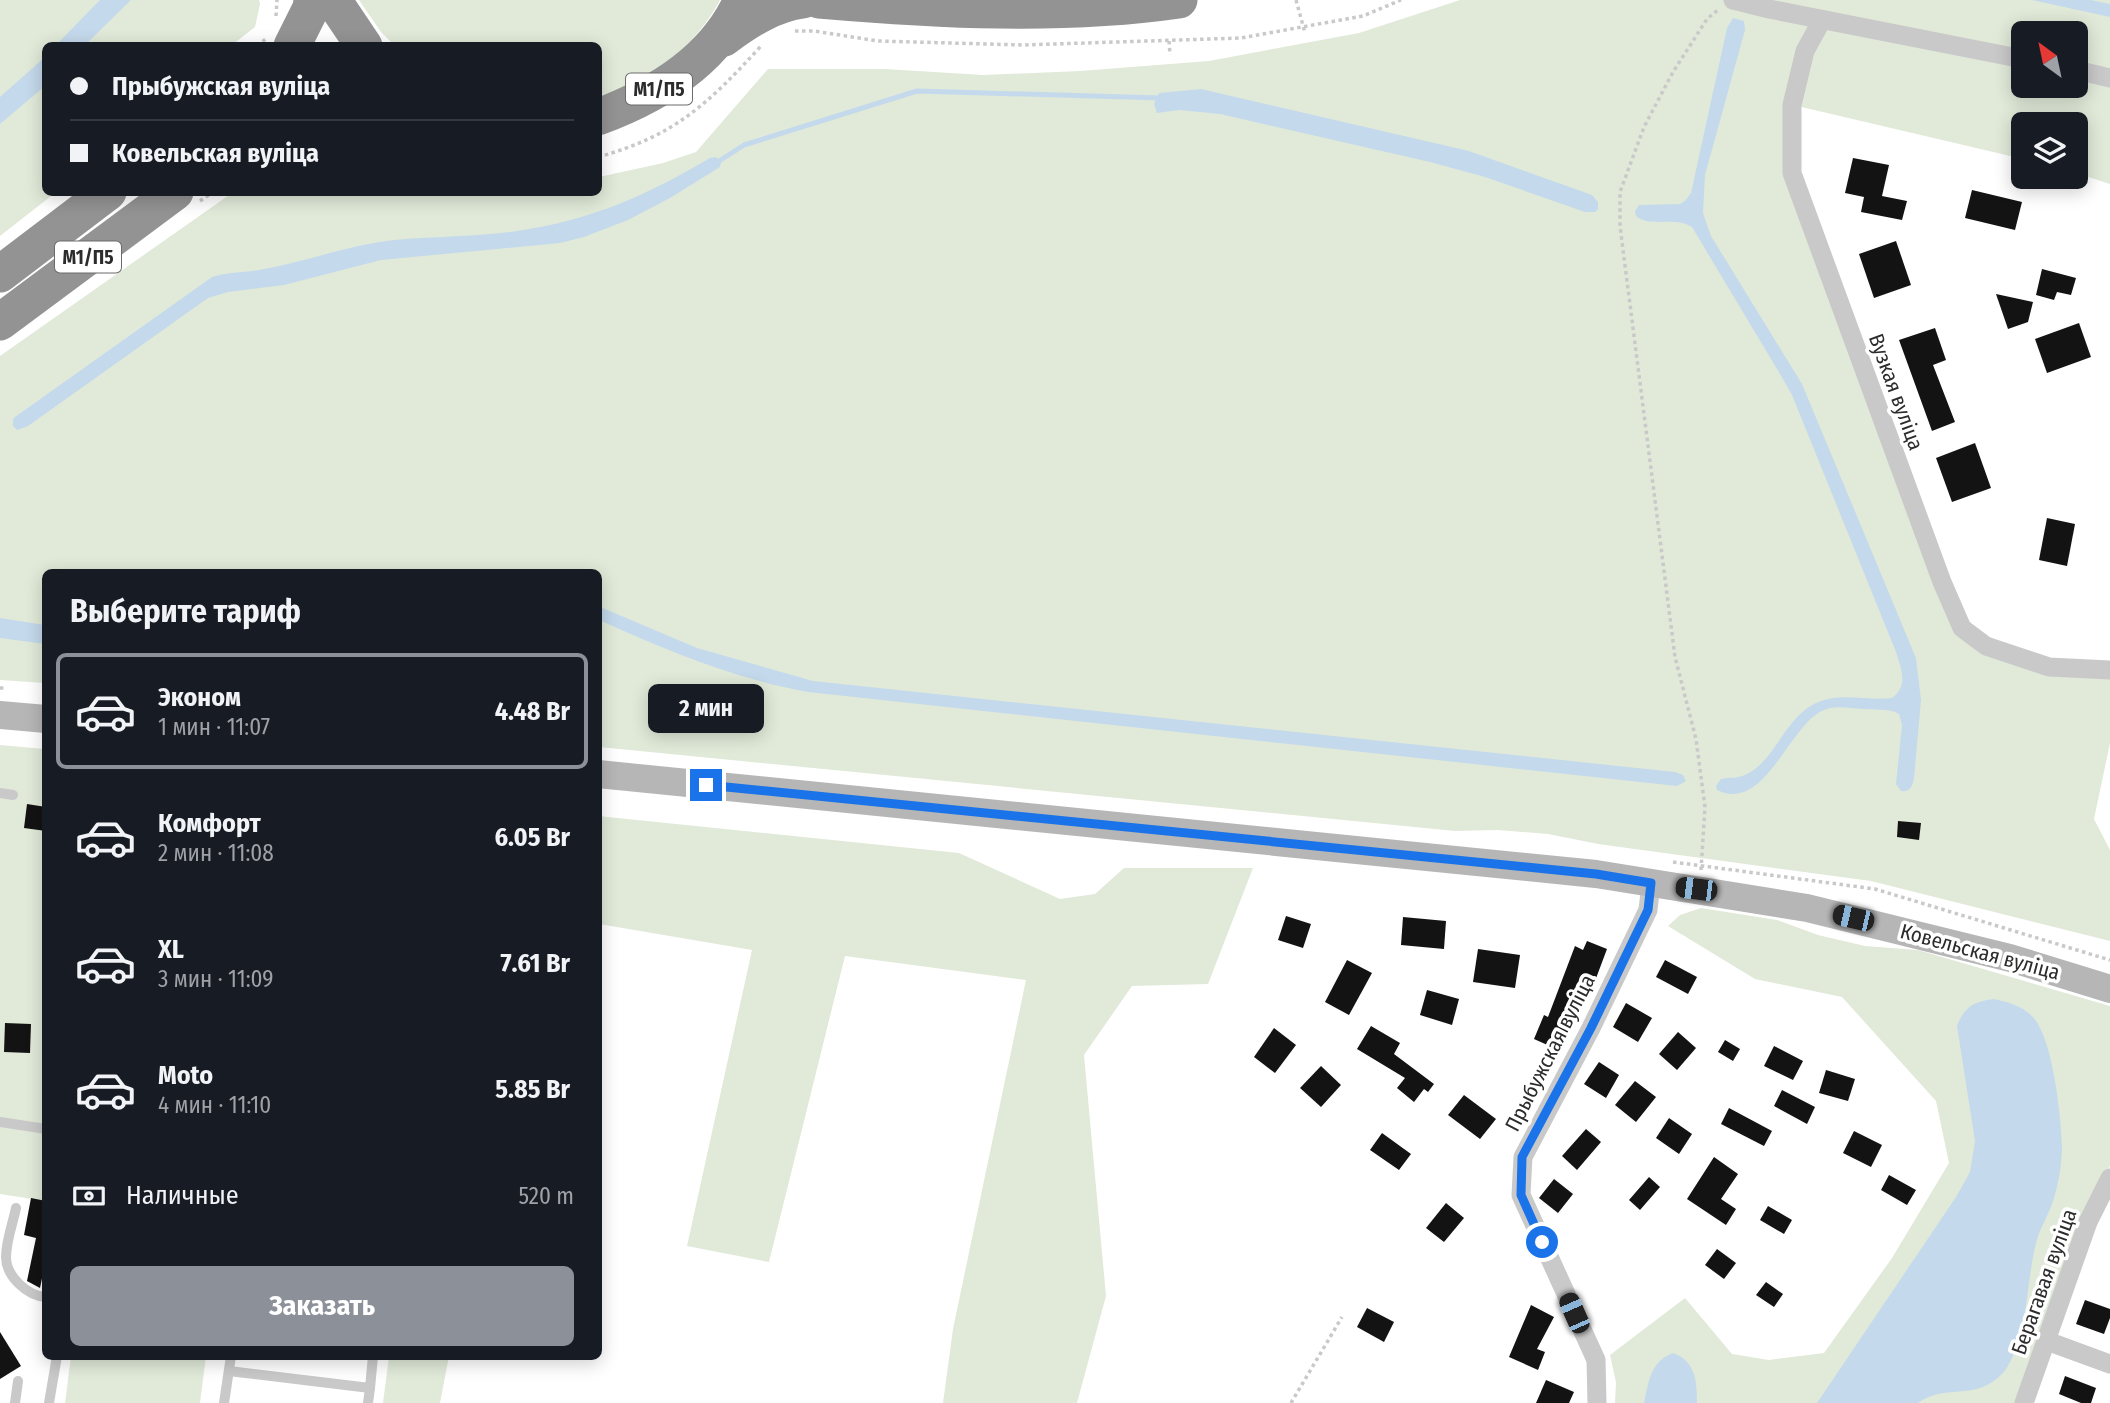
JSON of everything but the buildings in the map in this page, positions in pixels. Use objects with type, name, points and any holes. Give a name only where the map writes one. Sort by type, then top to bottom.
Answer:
[{"type":"highway","points":[[294,42],[311,8],[312,0]]},
{"type":"highway","points":[[332,0],[361,42]]},
{"type":"highway","name":"М1/П5","points":[[602,116],[641,101],[679,77],[711,47],[742,0]]},
{"type":"highway","points":[[711,47],[742,24],[772,8],[803,0]]},
{"type":"highway","points":[[819,0],[965,9],[1091,8],[1179,0]]},
{"type":"highway","name":"М1/П5","points":[[0,274],[103,196]]},
{"type":"highway","name":"М1/П5","points":[[0,322],[170,196]]},
{"type":"main road","points":[[3,701],[42,717]]},
{"type":"main road","name":"Ковельская вуліца","points":[[602,774],[1596,874],[1853,918],[2010,958],[2110,989]]},
{"type":"street","points":[[1727,3],[2011,57]]},
{"type":"street","name":"Вузкая вуліца","points":[[1822,20],[1805,51],[1792,104],[1792,173],[1942,582],[1962,628],[1986,646],[2049,667],[2110,670]]},
{"type":"street","points":[[2088,73],[2110,78]]},
{"type":"street","name":"Прыбужская вуліца","points":[[1597,1403],[1596,1360],[1521,1195],[1522,1157],[1591,1028],[1648,910],[1651,883]]},
{"type":"street","name":"Берагавая вуліца","points":[[2024,1403],[2088,1222],[2110,1178]]},
{"type":"street","points":[[2047,1341],[2110,1364]]},
{"type":"lane","points":[[0,793],[13,795]]},
{"type":"lane","points":[[0,1122],[42,1128]]},
{"type":"lane","points":[[16,1208],[6,1259],[15,1278],[25,1290],[42,1297]]},
{"type":"lane","points":[[50,1403],[56,1360]]},
{"type":"lane","points":[[224,1403],[230,1360]]},
{"type":"lane","points":[[368,1403],[373,1360]]},
{"type":"lane","points":[[229,1371],[370,1388]]},
{"type":"lane","points":[[15,1403],[19,1381]]},
{"type":"path","points":[[1296,0],[1306,33]]},
{"type":"path","points":[[1696,889],[1702,864],[1705,807],[1696,739],[1675,657],[1660,549],[1620,226],[1620,192],[1644,127],[1673,72],[1707,19],[1727,3]]},
{"type":"path","points":[[1169,41],[1170,55]]},
{"type":"path","points":[[602,156],[633,147],[676,126],[713,97],[759,48]]},
{"type":"path","points":[[0,688],[3,701]]},
{"type":"path","points":[[1291,1403],[1342,1317]]},
{"type":"green space","points":[[0,0],[259,0],[255,27],[236,42],[42,42],[42,196],[51,196],[0,236]]},
{"type":"green space","points":[[359,0],[720,0],[698,32],[669,60],[635,82],[602,95],[602,42],[391,42]]},
{"type":"green space","points":[[1460,0],[2110,0],[2110,184],[2088,177],[2088,112],[2011,112],[2011,156],[1793,105],[1792,173],[1942,582],[1986,646],[2110,670],[2110,743],[2094,819],[2110,850],[2110,941],[1871,881],[1598,844],[1548,834],[1498,830],[1455,831],[602,747],[602,569],[42,569],[42,683],[0,680],[0,356],[228,196],[602,196],[602,176],[663,163],[696,152],[768,69],[885,69],[983,75],[1209,61],[1359,33]]},
{"type":"green space","points":[[0,745],[42,749],[42,1201],[0,1194]]},
{"type":"green space","points":[[602,816],[959,853],[1060,899],[1095,894],[1124,868],[1253,868],[1208,984],[1132,986],[1084,1055],[1106,1296],[1077,1403],[943,1403],[953,1329],[1026,980],[845,956],[769,1262],[687,1246],[752,950],[602,925]]},
{"type":"green space","points":[[1701,908],[1777,920],[1818,935],[1865,946],[1918,950],[2110,1006],[2110,1166],[2082,1218],[2022,1403],[1615,1403],[1616,1382],[1610,1355],[1685,1298],[1732,1354],[1769,1360],[1824,1353],[1892,1258],[1949,1163],[1936,1101],[1842,997],[1755,979],[1668,926],[1680,915]]},
{"type":"green space","points":[[70,1360],[205,1360],[200,1403],[65,1403]]},
{"type":"green space","points":[[388,1360],[448,1360],[440,1403],[383,1403]]},
{"type":"water","points":[[100,0],[131,0],[88,42],[59,42]]},
{"type":"water","points":[[2032,0],[2091,0],[2110,4],[2110,17]]},
{"type":"water","points":[[1733,18],[1744,21],[1745,30],[1705,175],[1703,213],[1711,236],[1802,384],[1916,658],[1921,700],[1914,779],[1907,791],[1901,791],[1896,784],[1902,725],[1899,714],[1886,710],[1843,707],[1824,710],[1811,718],[1763,779],[1749,790],[1734,794],[1717,790],[1716,786],[1721,779],[1744,776],[1757,767],[1790,725],[1809,707],[1821,701],[1838,698],[1892,698],[1902,682],[1896,652],[1792,395],[1692,227],[1678,222],[1648,221],[1636,216],[1635,211],[1639,205],[1680,204],[1691,193],[1727,28]]},
{"type":"water","points":[[42,60],[42,89],[0,124],[0,97]]},
{"type":"water","points":[[1201,89],[1469,151],[1592,195],[1598,202],[1598,209],[1595,212],[1585,212],[1485,177],[1430,162],[1220,114],[1179,110],[1157,113],[1154,104],[1159,93]]},
{"type":"water","points":[[716,157],[721,162],[720,167],[670,198],[628,220],[584,237],[560,243],[381,260],[284,285],[228,292],[208,298],[28,426],[17,430],[13,426],[15,417],[212,277],[276,267],[377,242],[502,233],[570,220],[617,205]]},
{"type":"water","points":[[602,608],[697,648],[813,681],[1675,772],[1683,775],[1686,781],[1677,786],[808,692],[727,671],[602,621]]},
{"type":"water","points":[[0,618],[42,625],[42,644],[0,638]]},
{"type":"water","points":[[1994,999],[2024,1010],[2039,1026],[2054,1078],[2062,1145],[2057,1185],[2036,1243],[2022,1327],[2012,1359],[2004,1372],[1983,1387],[1940,1394],[1918,1403],[1817,1403],[1956,1197],[1970,1172],[1975,1141],[1957,1026],[1971,1006]]},
{"type":"water","points":[[1673,1353],[1686,1361],[1694,1373],[1697,1403],[1644,1403],[1655,1367]]},
{"type":"waterway","points":[[716,163],[744,145],[917,91],[1161,98]]},
{"type":"route","points":[[706,785],[1596,874],[1651,883],[1648,910],[1591,1028],[1522,1157],[1521,1195],[1542,1242]]}]
